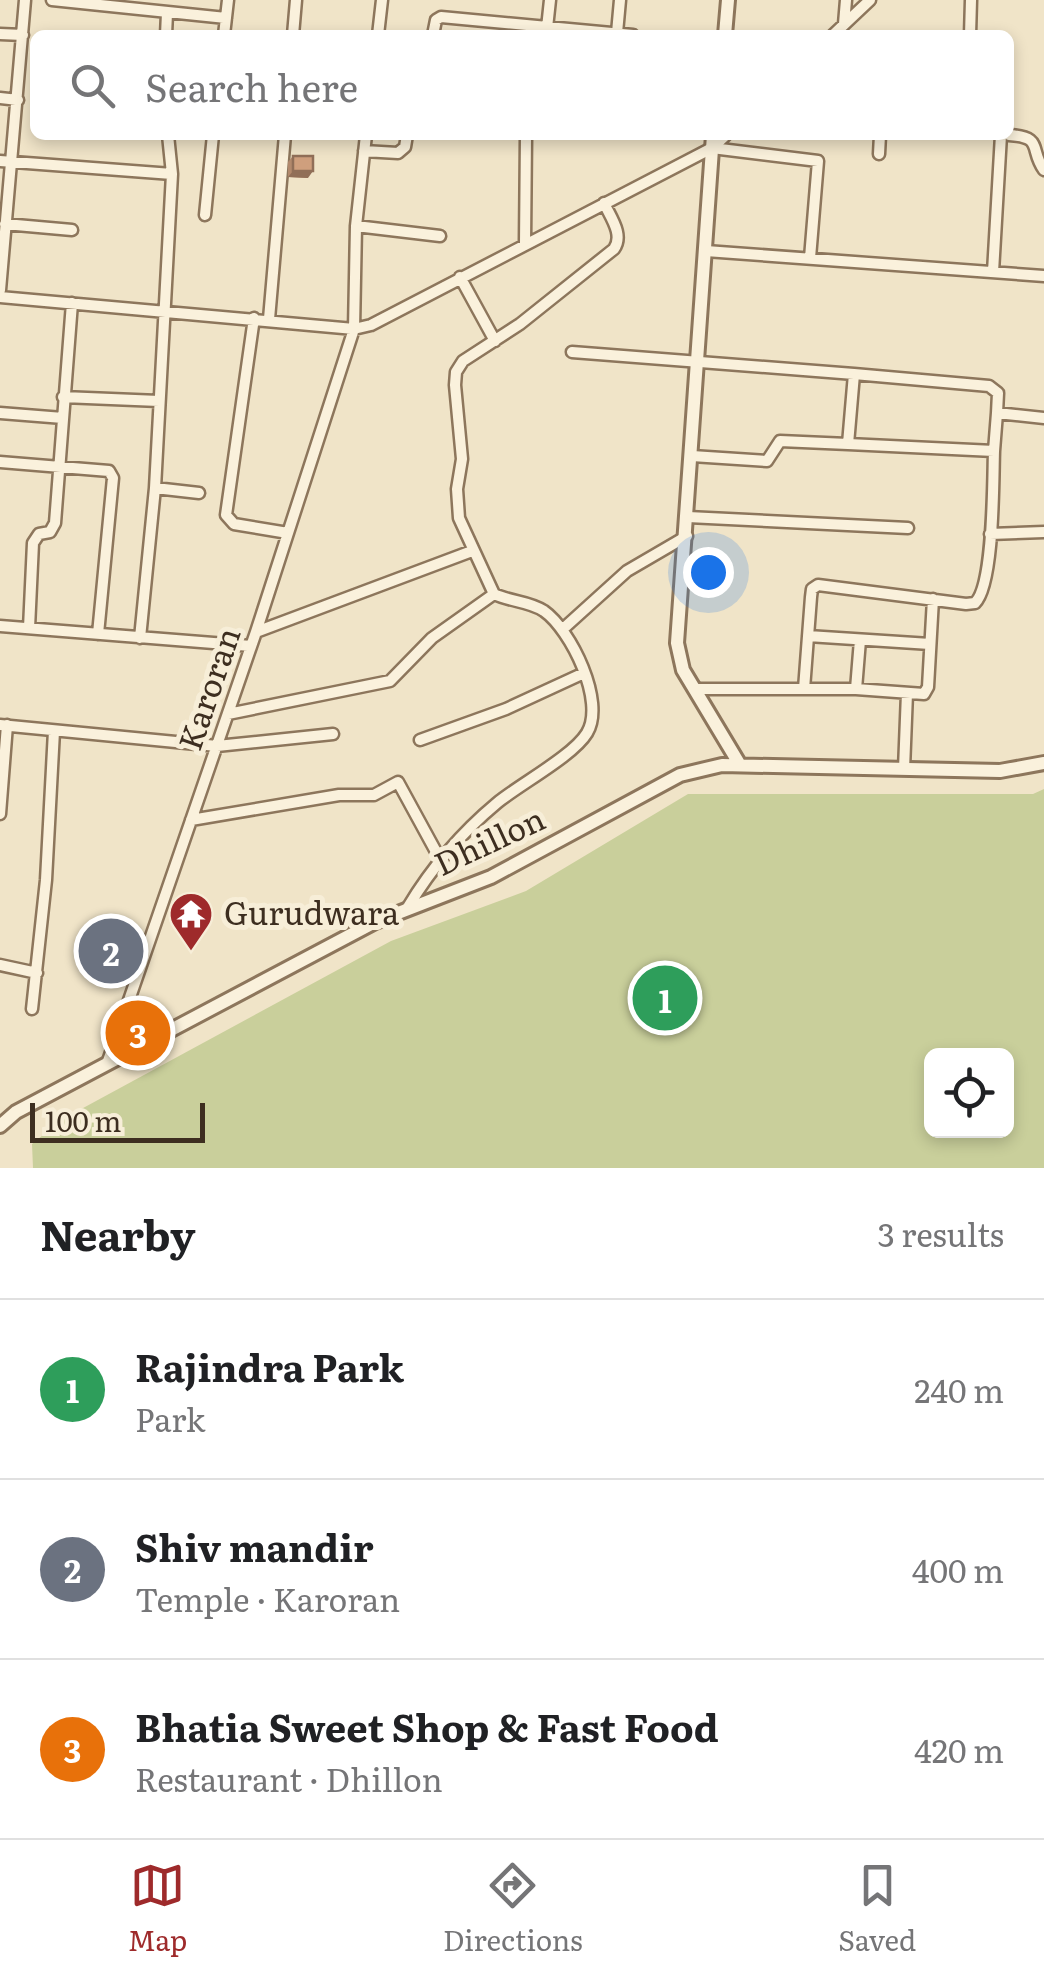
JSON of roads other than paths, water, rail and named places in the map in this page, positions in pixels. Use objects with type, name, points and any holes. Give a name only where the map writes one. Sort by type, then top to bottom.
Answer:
[{"type":"street","points":[[25,0],[18,100],[5,161],[0,293],[354,329],[371,324],[604,204],[713,142],[818,161],[810,258]]},
{"type":"street","points":[[52,0],[226,18]]},
{"type":"street","points":[[225,30],[228,0]]},
{"type":"street","points":[[293,30],[296,0]]},
{"type":"street","points":[[379,30],[382,0]]},
{"type":"street","points":[[547,28],[550,0]]},
{"type":"street","points":[[618,30],[620,0]]},
{"type":"street","points":[[725,30],[728,0]]},
{"type":"street","points":[[844,24],[846,0]]},
{"type":"street","points":[[837,30],[870,0]]},
{"type":"street","points":[[970,30],[971,0]]},
{"type":"street","points":[[166,30],[167,13]]},
{"type":"street","points":[[434,30],[436,20],[442,17],[530,30],[575,30]]},
{"type":"street","points":[[0,34],[22,35]]},
{"type":"street","points":[[0,98],[18,100]]},
{"type":"street","points":[[1014,136],[1032,140],[1044,170]]},
{"type":"street","points":[[140,638],[154,488],[172,174],[169,140]]},
{"type":"street","points":[[205,215],[212,140]]},
{"type":"street","points":[[269,319],[284,140]]},
{"type":"street","name":"Karoran","points":[[107,1064],[256,632],[354,329],[356,226],[365,140]]},
{"type":"street","points":[[364,151],[398,154],[406,140]]},
{"type":"street","points":[[526,140],[526,243]]},
{"type":"street","points":[[879,154],[880,140]]},
{"type":"street","points":[[993,272],[1001,140]]},
{"type":"street","points":[[713,142],[677,643],[683,670],[740,765]]},
{"type":"street","points":[[5,161],[172,174]]},
{"type":"street","points":[[408,906],[440,859],[496,804],[588,732],[594,708],[564,628],[530,604],[494,594],[472,551],[457,504],[462,459],[456,372],[463,361],[520,324],[614,249],[619,242],[618,234],[604,204]]},
{"type":"street","points":[[5,224],[72,230]]},
{"type":"street","points":[[356,226],[440,236]]},
{"type":"street","points":[[706,251],[1044,276]]},
{"type":"street","points":[[460,277],[494,340]]},
{"type":"street","points":[[29,628],[34,543],[55,524],[72,303]]},
{"type":"street","points":[[254,318],[226,516],[234,524],[288,533]]},
{"type":"street","points":[[572,352],[989,386],[998,393],[990,534],[981,598],[966,604],[818,585],[812,589],[804,689]]},
{"type":"street","points":[[848,444],[854,374]]},
{"type":"street","points":[[63,398],[159,401]]},
{"type":"street","points":[[997,413],[1044,418]]},
{"type":"street","points":[[0,414],[63,418]]},
{"type":"street","points":[[692,456],[767,462],[780,441],[994,451]]},
{"type":"street","points":[[0,462],[101,468],[113,478],[98,634]]},
{"type":"street","points":[[154,488],[200,493]]},
{"type":"street","points":[[688,517],[908,528]]},
{"type":"street","points":[[990,534],[1044,532]]},
{"type":"street","points":[[564,628],[627,571],[687,536]]},
{"type":"street","points":[[256,632],[472,551]]},
{"type":"street","points":[[228,714],[390,681],[432,638],[494,594]]},
{"type":"street","points":[[695,689],[928,692],[932,599]]},
{"type":"street","points":[[0,626],[251,646]]},
{"type":"street","points":[[808,636],[930,644]]},
{"type":"street","points":[[856,689],[860,640]]},
{"type":"street","points":[[420,740],[506,709],[584,673]]},
{"type":"street","points":[[904,770],[907,693]]},
{"type":"street","points":[[0,814],[3,725],[217,746],[334,734]]},
{"type":"street","points":[[32,1009],[54,730]]},
{"type":"street","name":"Dhillon","points":[[0,1126],[16,1112],[408,906],[491,877],[699,768],[740,765],[1000,771],[1044,764]]},
{"type":"street","points":[[191,820],[338,795],[374,796],[398,782],[440,859]]},
{"type":"street","points":[[0,966],[36,973]]},
{"type":"place","name":"Shiv mandir","points":[[111,951]]},
{"type":"place","name":"Gurudwara","points":[[191,952]]},
{"type":"place","name":"Rajindra Park","points":[[665,998]]},
{"type":"place","name":"Bhatia Sweet Shop & Fast Food","points":[[138,1033]]}]
